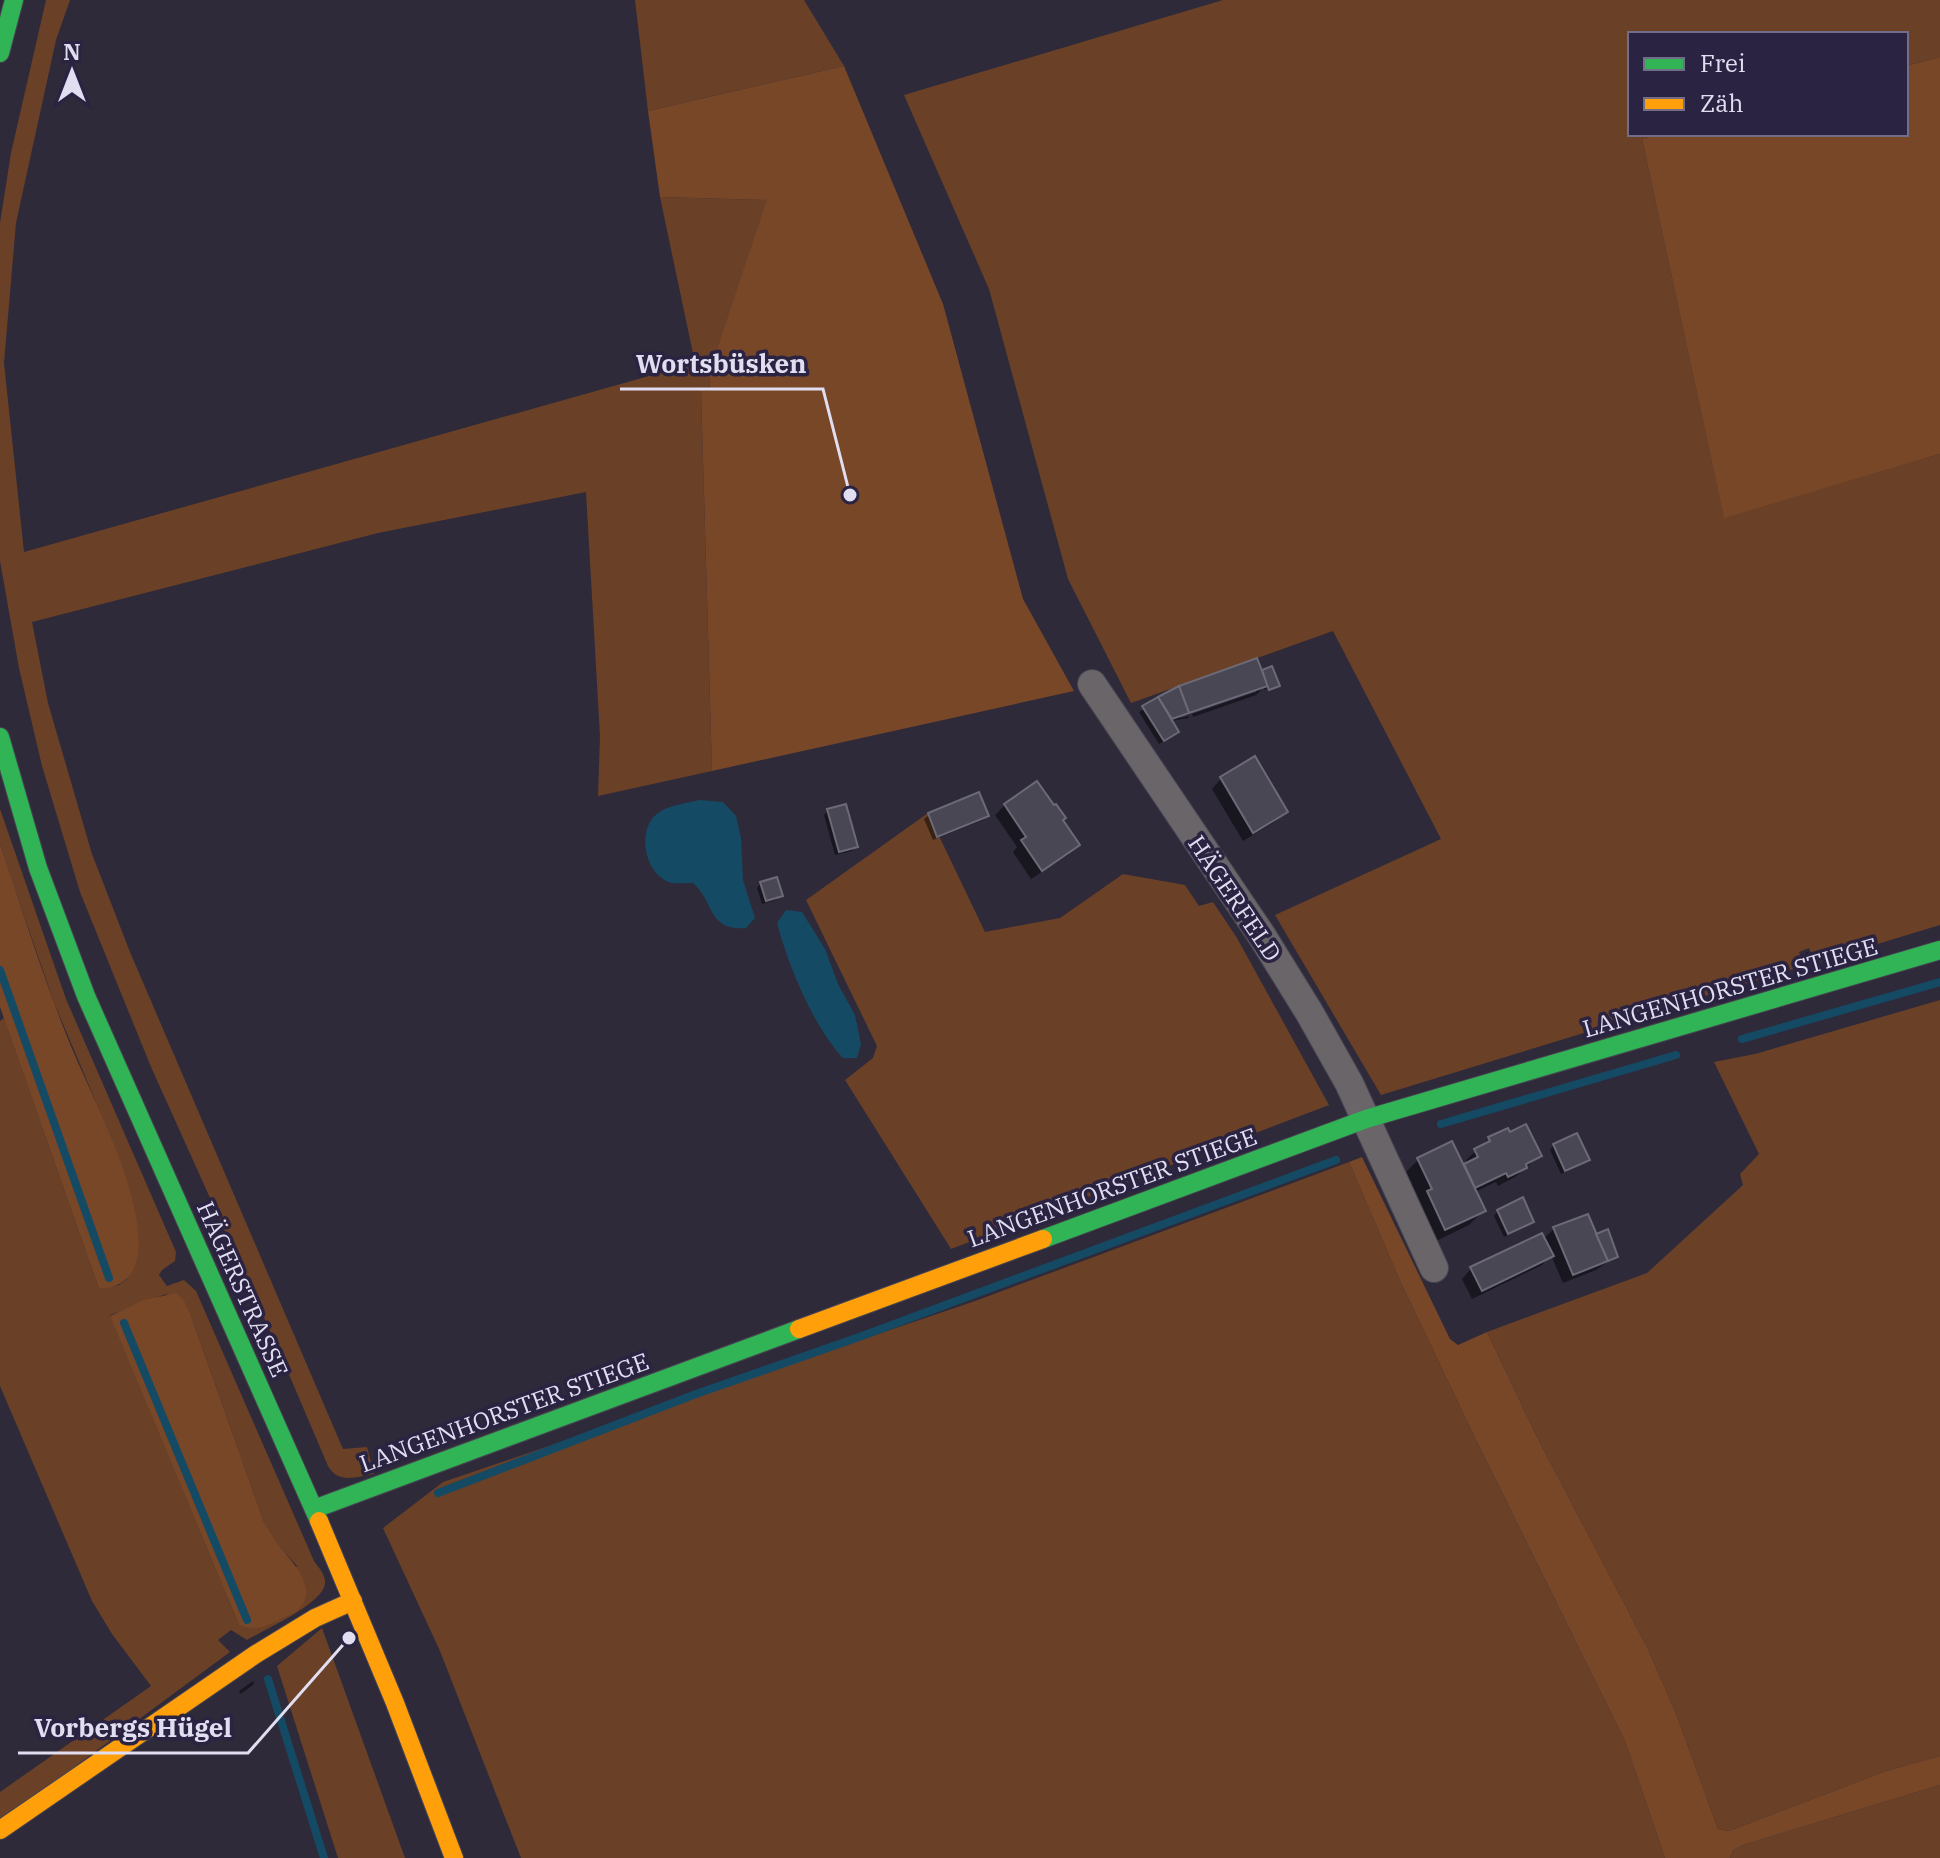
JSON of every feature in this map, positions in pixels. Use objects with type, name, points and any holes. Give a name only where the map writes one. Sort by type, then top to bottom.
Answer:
[{"type":"street","points":[[0,53],[14,0]]},
{"type":"street","name":"HÄGERFELD","points":[[1092,684],[1270,949],[1323,1036],[1366,1119],[1434,1268]]},
{"type":"street","name":"HÄGERSTRASSE","points":[[0,737],[36,861],[87,998],[314,1509],[396,1704],[454,1858]]},
{"type":"street","name":"LANGENHORSTER STIEGE","points":[[314,1509],[1366,1119],[1940,950]]},
{"type":"street","points":[[0,1830],[256,1654],[315,1618],[353,1601]]},
{"type":"shaded area","points":[[46,0],[70,0],[56,40],[16,223],[4,363],[24,552],[695,363],[660,197],[768,200],[709,372],[710,390],[701,392],[712,771],[598,796],[600,736],[586,492],[378,533],[32,622],[48,703],[92,854],[130,952],[343,1449],[367,1447],[374,1474],[342,1477],[328,1466],[151,1067],[80,892],[42,766],[19,668],[0,561],[0,223],[11,153]]},
{"type":"shaded area","points":[[635,0],[804,0],[844,66],[648,111]]},
{"type":"shaded area","points":[[1223,0],[1940,0],[1940,57],[1908,65],[1908,32],[1628,32],[1628,136],[1653,136],[1642,139],[1724,517],[1940,454],[1940,925],[1815,963],[1809,948],[1799,952],[1803,966],[1381,1095],[1275,915],[1441,839],[1333,631],[1131,703],[1068,579],[989,289],[904,95]]},
{"type":"shaded area","points":[[1940,57],[1940,454],[1724,518],[1642,139],[1653,136],[1908,136],[1908,65]]},
{"type":"shaded area","points":[[844,66],[943,304],[1023,599],[1074,691],[712,771],[701,391],[710,390],[709,372],[767,200],[660,197],[648,111]]},
{"type":"shaded area","points":[[0,809],[66,999],[176,1252],[175,1261],[159,1275],[167,1286],[184,1280],[196,1291],[325,1584],[322,1592],[304,1608],[247,1640],[231,1630],[218,1640],[230,1652],[0,1822],[0,1792],[151,1686],[92,1601],[0,1386],[0,1021],[4,1018],[99,1289],[119,1285],[127,1279],[112,1140],[55,1005],[0,844]],"holes":[[[166,1294],[190,1313],[264,1522],[279,1546],[297,1566],[239,1625],[110,1315]]]},
{"type":"shaded area","points":[[928,813],[985,932],[1060,918],[1123,874],[1185,885],[1199,906],[1213,902],[1237,938],[1329,1105],[951,1249],[845,1080],[873,1058],[877,1046],[806,900]]},
{"type":"shaded area","points":[[0,844],[58,1014],[107,1127],[132,1197],[138,1231],[137,1260],[125,1280],[99,1289],[0,1007]]},
{"type":"shaded area","points":[[1940,1000],[1940,1756],[1886,1771],[1729,1831],[1718,1829],[1677,1716],[1647,1647],[1537,1437],[1487,1332],[1647,1273],[1743,1185],[1740,1174],[1759,1154],[1714,1062],[1755,1054]]},
{"type":"shaded area","points":[[1362,1157],[1450,1339],[1458,1345],[1487,1332],[1537,1437],[1647,1647],[1677,1716],[1718,1829],[1729,1831],[1886,1771],[1940,1756],[1940,1785],[1743,1845],[1733,1850],[1730,1858],[1665,1858],[1625,1741],[1401,1283],[1349,1162]]},
{"type":"shaded area","points":[[1349,1162],[1401,1283],[1625,1741],[1665,1858],[521,1858],[440,1651],[383,1528],[443,1482],[978,1300]]},
{"type":"shaded area","points":[[176,1293],[190,1313],[264,1522],[305,1583],[304,1601],[298,1610],[260,1627],[239,1625],[110,1316],[144,1300]]},
{"type":"shaded area","points":[[322,1628],[405,1858],[338,1858],[277,1666]]},
{"type":"shaded area","points":[[1940,1785],[1940,1858],[1730,1858],[1733,1850],[1743,1845]]},
{"type":"water","points":[[700,800],[723,802],[736,816],[741,838],[743,880],[755,918],[746,928],[724,925],[693,883],[666,881],[656,873],[647,856],[646,837],[652,819],[667,808]]},
{"type":"water","points":[[786,910],[802,912],[825,949],[838,984],[855,1015],[861,1044],[857,1058],[843,1058],[832,1045],[803,994],[777,923]]},
{"type":"building","points":[[1257,658],[1268,686],[1189,713],[1179,686]]},
{"type":"building","points":[[1272,666],[1280,686],[1269,690],[1262,670]]},
{"type":"building","points":[[1179,686],[1189,713],[1172,719],[1158,697]]},
{"type":"building","points":[[1158,697],[1179,732],[1164,741],[1142,706]]},
{"type":"building","points":[[1255,756],[1288,812],[1253,833],[1220,777]]},
{"type":"building","points":[[1037,781],[1066,818],[1063,820],[1080,845],[1042,871],[1021,840],[1026,837],[1004,804]]},
{"type":"building","points":[[979,792],[989,816],[937,837],[928,813]]},
{"type":"building","points":[[846,804],[858,847],[839,852],[827,809]]},
{"type":"building","points":[[777,877],[783,896],[766,901],[760,882]]},
{"type":"building","points":[[1526,1124],[1542,1156],[1526,1164],[1527,1168],[1508,1177],[1506,1173],[1475,1188],[1464,1164],[1478,1157],[1474,1149],[1490,1141],[1488,1137]]},
{"type":"building","points":[[1577,1133],[1590,1160],[1565,1171],[1553,1144]]},
{"type":"building","points":[[1452,1141],[1486,1211],[1445,1230],[1427,1191],[1432,1189],[1417,1158]]},
{"type":"building","points":[[1523,1197],[1534,1222],[1508,1234],[1497,1210]]},
{"type":"building","points":[[1588,1214],[1608,1261],[1573,1275],[1553,1227]]},
{"type":"building","points":[[1608,1229],[1618,1257],[1608,1261],[1596,1234]]},
{"type":"building","points":[[1542,1233],[1554,1256],[1482,1291],[1470,1267]]},
{"type":"waterway","points":[[0,970],[109,1278]]},
{"type":"waterway","points":[[1742,1039],[1940,982]]},
{"type":"waterway","points":[[1441,1124],[1676,1055]]},
{"type":"waterway","points":[[438,1493],[696,1394],[862,1336],[1336,1160]]},
{"type":"waterway","points":[[124,1323],[247,1620]]},
{"type":"waterway","points":[[268,1679],[324,1858]]},
{"type":"traffic: fast","points":[[0,53],[14,0]]},
{"type":"traffic: fast","points":[[0,737],[38,868],[86,996],[319,1521]]},
{"type":"traffic: fast","points":[[1043,1239],[1366,1119],[1940,950]]},
{"type":"traffic: fast","points":[[314,1509],[799,1329]]},
{"type":"traffic: slow","points":[[799,1329],[1043,1239]]},
{"type":"traffic: slow","points":[[319,1521],[395,1703],[454,1858]]},
{"type":"traffic: slow","points":[[0,1830],[256,1654],[315,1618],[353,1601]]},
{"type":"place","name":"Wortsbüsken","points":[[850,495]]},
{"type":"place","name":"Vorbergs Hügel","points":[[349,1638]]}]
